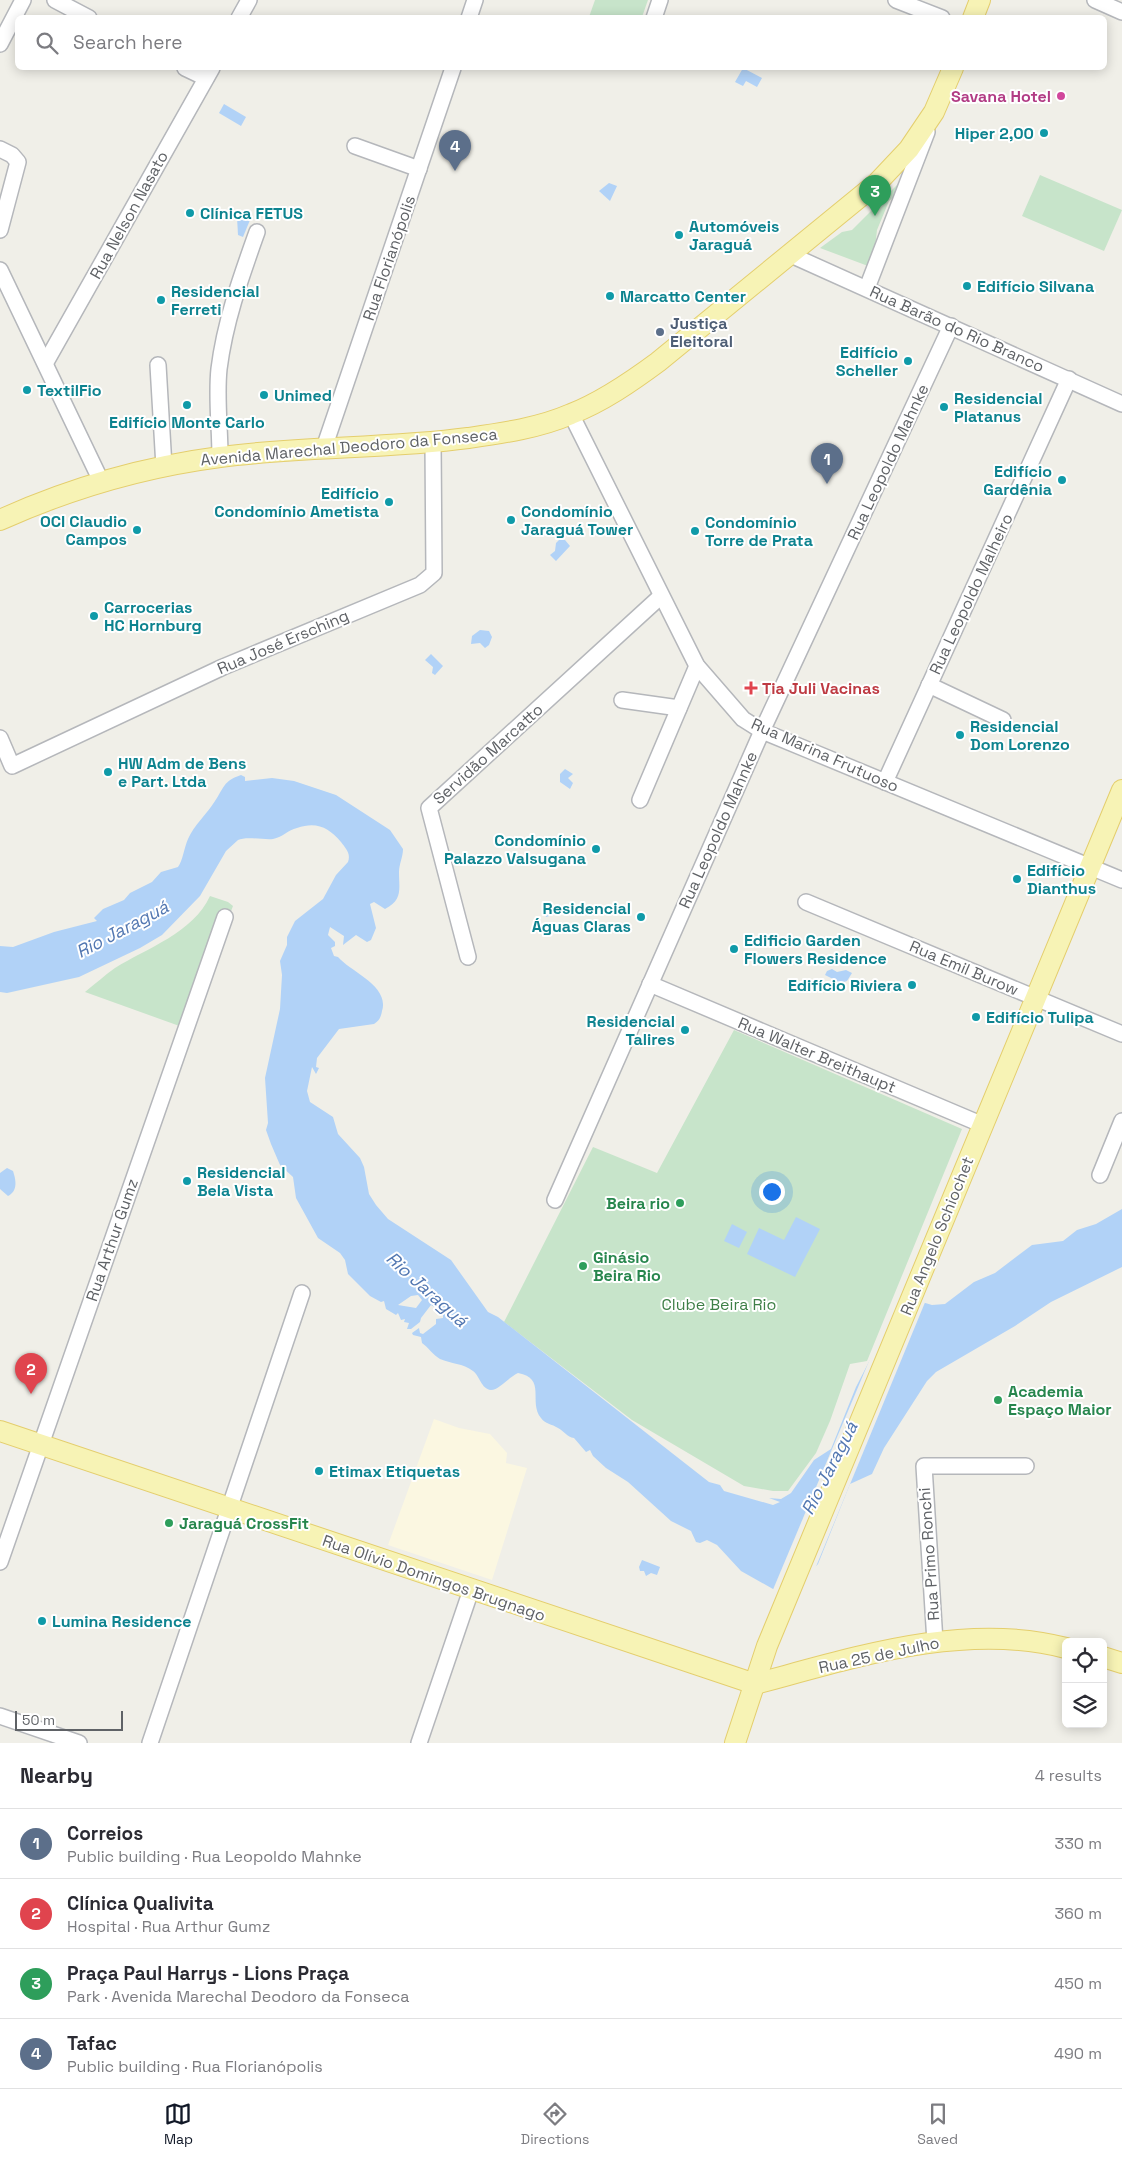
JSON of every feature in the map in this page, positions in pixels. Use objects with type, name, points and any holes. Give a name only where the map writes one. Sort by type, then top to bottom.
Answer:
[{"type":"main road","points":[[974,15],[980,0]]},
{"type":"main road","name":"Avenida Marechal Deodoro da Fonseca","points":[[0,520],[38,503],[127,473],[220,457],[324,448],[433,442],[500,434],[571,414],[629,383],[658,362],[792,255],[877,183],[909,149],[934,112],[952,70]]},
{"type":"main road","name":"Rua Angelo Schiochet","points":[[755,1684],[770,1640],[1122,790]]},
{"type":"main road","name":"Rua Olívio Domingos Brugnago","points":[[0,1431],[755,1684]]},
{"type":"main road","name":"Rua 25 de Julho","points":[[755,1684],[848,1660],[935,1642],[999,1638],[1062,1647]]},
{"type":"main road","points":[[1107,1659],[1122,1663]]},
{"type":"main road","points":[[736,1743],[755,1684]]},
{"type":"street","points":[[15,15],[23,0]]},
{"type":"street","points":[[55,0],[83,15]]},
{"type":"street","points":[[470,15],[475,0]]},
{"type":"street","points":[[655,15],[660,0]]},
{"type":"street","points":[[896,0],[934,15]]},
{"type":"street","points":[[1095,0],[1122,12]]},
{"type":"street","points":[[240,15],[245,1]]},
{"type":"street","points":[[0,44],[15,15]]},
{"type":"street","points":[[195,70],[209,73]]},
{"type":"street","name":"Rua Florianópolis","points":[[324,448],[451,70]]},
{"type":"street","name":"Rua Nelson Nasato","points":[[46,362],[209,73]]},
{"type":"street","points":[[867,288],[934,112]]},
{"type":"street","points":[[355,146],[419,169]]},
{"type":"street","points":[[0,149],[12,155],[18,162],[0,230]]},
{"type":"street","points":[[220,457],[219,371],[223,343],[232,302],[257,232]]},
{"type":"street","name":"Rua Barão do Rio Branco","points":[[792,255],[1122,404]]},
{"type":"street","points":[[0,270],[46,362],[100,481]]},
{"type":"street","name":"Rua Leopoldo Mahnke","points":[[555,1200],[762,731],[951,326]]},
{"type":"street","points":[[158,365],[164,467]]},
{"type":"street","name":"Rua Leopoldo Malheiro","points":[[885,782],[1069,379]]},
{"type":"street","name":"Rua Marina Frutuoso","points":[[571,414],[660,597],[696,666],[743,719],[762,731],[1122,880]]},
{"type":"street","name":"Rua José Ersching","points":[[0,738],[12,766],[223,667],[420,585],[434,573],[433,442]]},
{"type":"street","name":"Servidão Marcatto","points":[[468,957],[429,808],[660,597]]},
{"type":"street","points":[[640,800],[696,666]]},
{"type":"street","points":[[929,685],[1003,720]]},
{"type":"street","points":[[622,700],[679,708]]},
{"type":"street","name":"Rua Emil Burow","points":[[806,902],[1122,1034]]},
{"type":"street","name":"Rua Arthur Gumz","points":[[0,1562],[225,917]]},
{"type":"street","name":"Rua Walter Breithaupt","points":[[650,984],[983,1125]]},
{"type":"street","points":[[1100,1174],[1122,1121]]},
{"type":"street","points":[[150,1743],[302,1293]]},
{"type":"street","name":"Rua Primo Ronchi","points":[[935,1642],[924,1466],[1026,1466]]},
{"type":"street","points":[[419,1743],[471,1590]]},
{"type":"street","points":[[0,1716],[80,1743]]},
{"type":"shaded area","points":[[434,1419],[459,1428],[490,1434],[507,1453],[506,1463],[527,1468],[492,1580],[388,1545]]},
{"type":"green space","points":[[595,0],[648,0],[643,15],[590,15]]},
{"type":"green space","points":[[1040,175],[1122,210],[1104,251],[1022,216]]},
{"type":"green space","points":[[898,184],[901,185],[897,195],[889,201],[877,230],[875,248],[868,266],[820,248],[842,232],[852,230]]},
{"type":"green space","points":[[210,896],[228,902],[233,906],[185,1028],[85,992],[115,968],[181,930],[202,909]]},
{"type":"green space","name":"Clube Beira Rio","points":[[734,1030],[962,1129],[867,1361],[850,1364],[830,1421],[816,1453],[788,1491],[773,1491],[744,1486],[632,1420],[504,1322],[593,1147],[657,1173]]},
{"type":"water","points":[[742,70],[747,70],[762,78],[757,87],[746,81],[743,86],[735,82]]},
{"type":"water","points":[[224,104],[246,117],[241,126],[219,113]]},
{"type":"water","points":[[609,183],[617,186],[610,201],[599,191]]},
{"type":"water","points":[[237,217],[250,220],[243,237],[238,235]]},
{"type":"water","points":[[559,540],[565,540],[570,546],[556,561],[550,555],[555,551],[556,543]]},
{"type":"water","points":[[480,630],[489,631],[492,637],[489,645],[485,648],[480,643],[471,644],[472,636]]},
{"type":"water","points":[[431,654],[443,666],[435,675],[432,673],[433,667],[425,660]]},
{"type":"water","points":[[565,769],[573,774],[568,778],[573,783],[570,789],[560,782],[560,774]]},
{"type":"water","name":"Rio Jaraguá","points":[[241,775],[245,777],[245,781],[272,778],[294,781],[336,795],[390,830],[403,849],[399,869],[399,894],[395,902],[385,909],[374,902],[370,904],[376,928],[371,940],[367,942],[356,935],[343,945],[344,936],[330,927],[328,935],[335,942],[335,946],[331,948],[334,956],[368,980],[380,994],[383,1002],[380,1017],[374,1024],[339,1029],[317,1058],[316,1067],[319,1068],[316,1074],[312,1067],[307,1091],[310,1102],[333,1117],[338,1134],[360,1158],[364,1167],[369,1194],[376,1205],[388,1219],[451,1260],[488,1312],[498,1317],[709,1482],[720,1485],[724,1491],[773,1505],[780,1502],[769,1498],[781,1499],[791,1493],[814,1460],[831,1449],[856,1387],[877,1346],[922,1302],[932,1305],[945,1304],[974,1282],[995,1273],[1032,1245],[1063,1241],[1077,1230],[1096,1224],[1122,1209],[1122,1267],[1051,1302],[1015,1326],[936,1372],[927,1381],[884,1448],[872,1474],[850,1484],[818,1564],[799,1585],[780,1591],[773,1589],[741,1571],[717,1545],[707,1540],[700,1543],[696,1542],[691,1531],[671,1521],[628,1482],[606,1468],[593,1456],[590,1450],[586,1452],[574,1438],[543,1420],[537,1412],[535,1385],[527,1376],[518,1373],[497,1388],[491,1390],[483,1385],[469,1368],[444,1361],[438,1357],[422,1343],[421,1337],[412,1333],[419,1328],[420,1333],[423,1334],[436,1324],[436,1319],[443,1318],[443,1312],[431,1305],[420,1322],[411,1329],[407,1329],[409,1323],[404,1322],[405,1319],[401,1320],[398,1313],[396,1315],[386,1309],[384,1301],[381,1302],[370,1296],[348,1274],[345,1260],[340,1253],[318,1238],[296,1198],[293,1177],[280,1165],[266,1130],[268,1123],[265,1078],[280,1009],[282,975],[280,961],[287,945],[287,937],[295,921],[323,899],[336,875],[348,862],[348,851],[332,833],[322,827],[311,825],[294,829],[273,839],[245,838],[238,840],[226,851],[200,896],[162,935],[140,948],[79,977],[7,993],[0,992],[0,946],[13,947],[54,932],[97,921],[94,918],[103,909],[124,900],[130,893],[152,882],[161,872],[178,867],[188,839],[194,829],[225,785]],"holes":[[[418,1295],[422,1300],[416,1308],[398,1305],[411,1296]]]},
{"type":"water","points":[[560,904],[562,912],[546,917],[544,909]]},
{"type":"water","points":[[832,969],[837,972],[846,970],[852,973],[847,981],[841,983],[825,975],[827,971]]},
{"type":"water","points":[[7,1168],[13,1171],[15,1182],[15,1188],[8,1196],[0,1189],[0,1173]]},
{"type":"water","points":[[796,1217],[820,1229],[795,1277],[747,1254],[759,1228],[784,1240]]},
{"type":"water","points":[[732,1224],[747,1232],[739,1248],[724,1241]]},
{"type":"water","points":[[642,1560],[660,1567],[657,1575],[651,1573],[646,1576],[644,1571],[640,1571],[639,1567]]},
{"type":"pier","points":[[922,1299],[926,1300],[813,1574],[801,1587],[780,1593],[772,1592],[877,1342],[907,1304]]},
{"type":"place","name":"Savana Hotel","points":[[1061,96]]},
{"type":"place","name":"Hiper 2,00","points":[[1044,133]]},
{"type":"place","name":"Tafac","points":[[455,171]]},
{"type":"place","name":"Clínica FETUS","points":[[190,213]]},
{"type":"place","name":"Praça Paul Harrys - Lions Praça","points":[[875,216]]},
{"type":"place","name":"Automóveis Jaraguá","points":[[679,235]]},
{"type":"place","name":"Edifício Silvana","points":[[967,286]]},
{"type":"place","name":"Marcatto Center","points":[[610,296]]},
{"type":"place","name":"Residencial Ferreti","points":[[161,300]]},
{"type":"place","name":"Justiça Eleitoral","points":[[660,332]]},
{"type":"place","name":"Edifício Scheller","points":[[908,361]]},
{"type":"place","name":"TextilFio","points":[[27,390]]},
{"type":"place","name":"Unimed","points":[[264,395]]},
{"type":"place","name":"Edifício Monte Carlo","points":[[187,405]]},
{"type":"place","name":"Residencial Platanus","points":[[944,407]]},
{"type":"place","name":"Edifício Gardênia","points":[[1062,480]]},
{"type":"place","name":"Correios","points":[[827,484]]},
{"type":"place","name":"Edifício Condomínio Ametista","points":[[389,502]]},
{"type":"place","name":"Condomínio Jaraguá Tower","points":[[511,520]]},
{"type":"place","name":"OCI Claudio Campos","points":[[137,530]]},
{"type":"place","name":"Condomínio Torre de Prata","points":[[695,531]]},
{"type":"place","name":"Carrocerias HC Hornburg","points":[[94,616]]},
{"type":"place","name":"Tia Juli Vacinas","points":[[751,688]]},
{"type":"place","name":"Residencial Dom Lorenzo","points":[[960,735]]},
{"type":"place","name":"HW Adm de Bens e Part. Ltda","points":[[108,772]]},
{"type":"place","name":"Condomínio Palazzo Valsugana","points":[[596,849]]},
{"type":"place","name":"Edifício Dianthus","points":[[1017,879]]},
{"type":"place","name":"Residencial Águas Claras","points":[[641,917]]},
{"type":"place","name":"Edificio Garden Flowers Residence","points":[[734,949]]},
{"type":"place","name":"Edifício Riviera","points":[[912,985]]},
{"type":"place","name":"Edifício Tulipa","points":[[976,1017]]},
{"type":"place","name":"Residencial Talires","points":[[685,1030]]},
{"type":"place","name":"Residencial Bela Vista","points":[[187,1181]]},
{"type":"place","name":"Beira rio","points":[[680,1203]]},
{"type":"place","name":"Ginásio Beira Rio","points":[[583,1266]]},
{"type":"place","name":"Clínica Qualivita","points":[[31,1394]]},
{"type":"place","name":"Academia Espaço Maior","points":[[998,1400]]},
{"type":"place","name":"Etimax Etiquetas","points":[[319,1471]]},
{"type":"place","name":"Jaraguá CrossFit","points":[[169,1523]]},
{"type":"place","name":"Lumina Residence","points":[[42,1621]]}]
